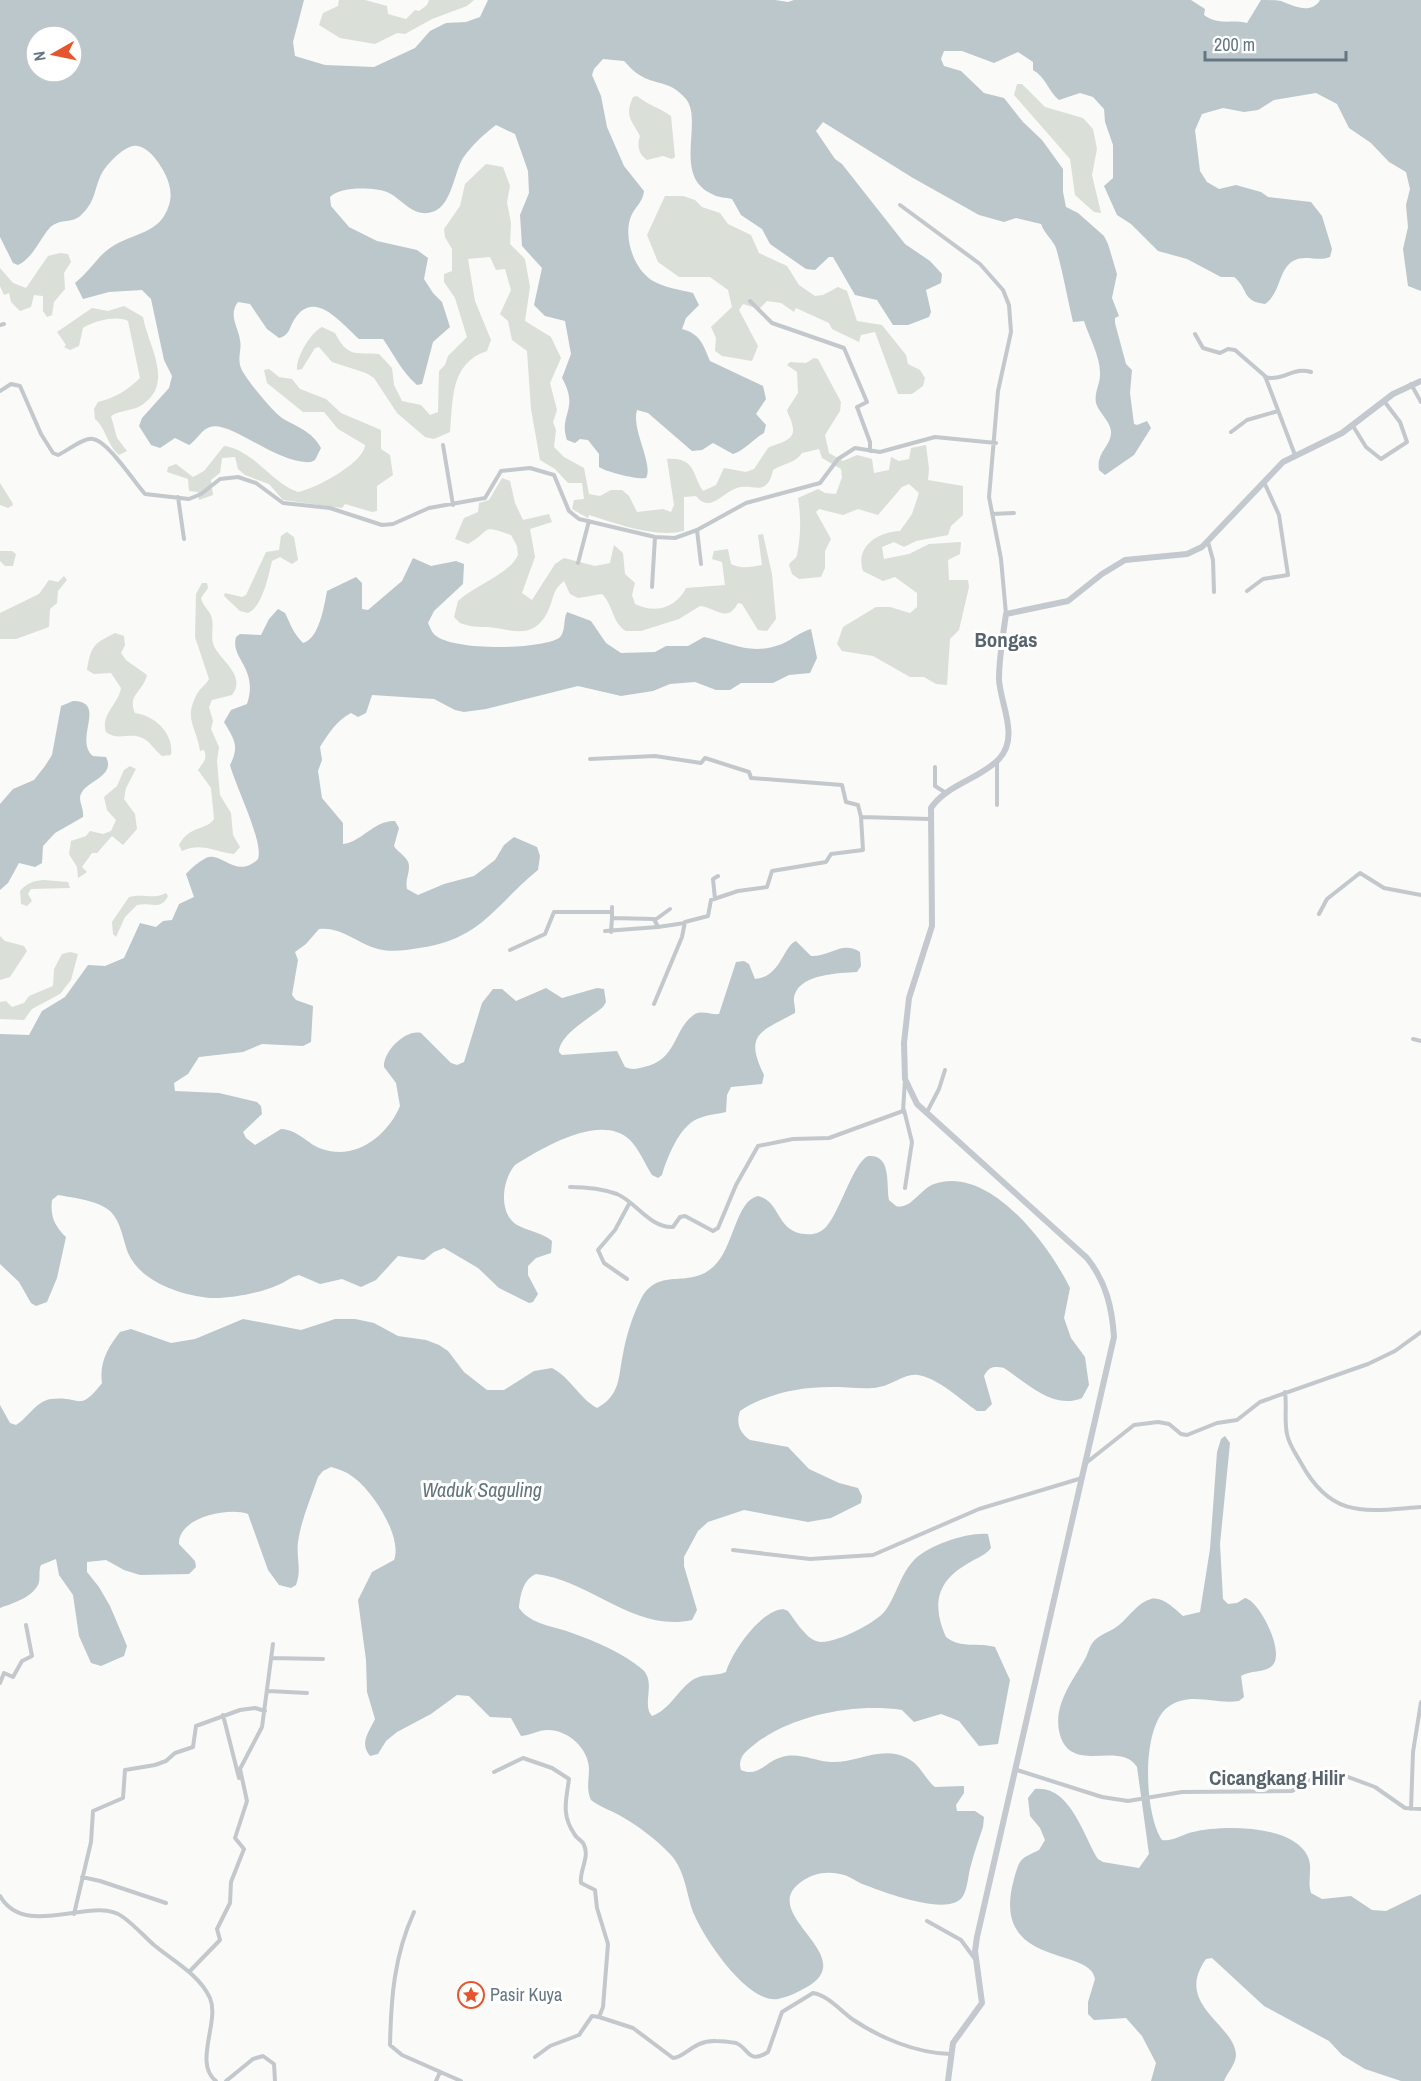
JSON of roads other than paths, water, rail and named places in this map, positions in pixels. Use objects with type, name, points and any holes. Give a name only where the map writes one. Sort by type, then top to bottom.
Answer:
[{"type":"main road","points":[[948,2081],[953,2043],[982,2003],[977,1961],[977,1937],[1017,1770],[1085,1463],[1113,1351],[1113,1323],[1109,1298],[1101,1277],[1087,1258],[926,1113],[917,1104],[905,1080],[904,1043],[907,1006],[933,922],[930,819],[933,805],[947,793],[997,761],[1004,750],[1008,735],[999,681],[1005,614],[1068,602],[1101,574],[1125,560],[1187,554],[1208,542],[1283,462],[1353,426],[1384,401],[1411,384],[1421,381]]},
{"type":"street","points":[[900,205],[980,264],[1007,297],[1011,332],[998,391],[996,443],[989,497],[1003,573],[1005,614]]},
{"type":"street","points":[[750,301],[771,323],[844,348],[867,402],[857,407],[870,442],[870,451]]},
{"type":"street","points":[[1195,334],[1203,348],[1220,353],[1228,349],[1235,350],[1265,376],[1295,455]]},
{"type":"street","points":[[1265,376],[1275,378],[1298,370],[1311,372]]},
{"type":"street","points":[[0,391],[11,384],[20,386],[41,434],[54,454],[92,439],[108,449],[145,494],[151,497],[193,498],[220,479],[238,477],[256,483],[284,503],[330,508],[382,525],[393,524],[429,508],[485,498],[501,471],[530,468],[554,475],[569,511],[579,519],[655,537],[675,538],[697,531],[746,503],[820,483],[838,459],[855,448],[870,451],[894,449],[930,437],[996,443]]},
{"type":"street","points":[[1411,384],[1421,402]]},
{"type":"street","points":[[1353,426],[1366,447],[1381,459],[1407,441],[1396,415],[1384,401]]},
{"type":"street","points":[[1231,432],[1247,420],[1278,411]]},
{"type":"street","points":[[443,446],[453,505]]},
{"type":"street","points":[[1247,591],[1263,579],[1288,575],[1279,515],[1263,481]]},
{"type":"street","points":[[178,497],[184,539]]},
{"type":"street","points":[[992,513],[1014,513]]},
{"type":"street","points":[[578,563],[589,521]]},
{"type":"street","points":[[697,531],[701,564]]},
{"type":"street","points":[[652,586],[655,537]]},
{"type":"street","points":[[1208,542],[1213,560],[1214,592]]},
{"type":"street","points":[[590,759],[655,756],[688,763],[701,763],[705,758],[749,772],[751,778],[842,786],[846,802],[858,805],[861,817],[863,850],[831,854],[826,862],[771,871],[767,887],[738,891],[710,901],[708,916],[685,923],[658,927],[605,931]]},
{"type":"street","points":[[997,761],[998,805]]},
{"type":"street","points":[[934,767],[935,786],[947,793]]},
{"type":"street","points":[[861,817],[930,819]]},
{"type":"street","points":[[1319,914],[1327,899],[1360,873],[1387,889],[1421,895]]},
{"type":"street","points":[[715,899],[713,879],[718,876]]},
{"type":"street","points":[[510,950],[545,934],[549,930],[552,912],[612,909],[611,932]]},
{"type":"street","points":[[612,918],[656,920],[670,909]]},
{"type":"street","points":[[656,920],[658,927]]},
{"type":"street","points":[[654,1004],[682,938],[685,923]]},
{"type":"street","points":[[1413,1039],[1421,1041]]},
{"type":"street","points":[[926,1113],[939,1089],[945,1070]]},
{"type":"street","points":[[904,1188],[912,1142],[904,1109],[905,1080]]},
{"type":"street","points":[[570,1187],[617,1194],[666,1227],[673,1227],[680,1217],[685,1216],[713,1231],[718,1228],[736,1185],[758,1146],[793,1139],[829,1138],[904,1109]]},
{"type":"street","points":[[627,1279],[604,1263],[598,1250],[615,1230],[629,1203]]},
{"type":"street","points":[[1085,1463],[1098,1456],[1122,1433],[1144,1422],[1169,1424],[1181,1434],[1187,1435],[1216,1423],[1237,1420],[1260,1402],[1368,1364],[1395,1351],[1421,1332]]},
{"type":"street","points":[[1285,1392],[1287,1434],[1290,1445],[1309,1477],[1337,1503],[1372,1512],[1421,1507]]},
{"type":"street","points":[[733,1550],[806,1559],[865,1557],[979,1509],[1083,1478]]},
{"type":"street","points":[[0,1683],[4,1673],[13,1677],[22,1661],[32,1656],[26,1625]]},
{"type":"street","points":[[240,1779],[240,1769],[262,1727],[273,1644]]},
{"type":"street","points":[[271,1658],[322,1659]]},
{"type":"street","points":[[268,1691],[307,1694]]},
{"type":"street","points":[[1411,1809],[1413,1752],[1421,1702]]},
{"type":"street","points":[[74,1914],[91,1842],[93,1811],[123,1798],[125,1770],[159,1764],[175,1753],[193,1747],[195,1727],[223,1715],[253,1708],[265,1711]]},
{"type":"street","points":[[189,1972],[220,1940],[217,1928],[230,1903],[231,1882],[244,1849],[235,1839],[247,1801],[236,1772],[223,1715]]},
{"type":"street","points":[[494,1772],[523,1758],[552,1768],[569,1779],[563,1804],[565,1815],[576,1838],[584,1843],[586,1853],[580,1880],[583,1886],[595,1890],[597,1908],[608,1941],[599,2017]]},
{"type":"street","points":[[1017,1770],[1102,1797],[1128,1801],[1164,1793],[1292,1791],[1323,1772],[1332,1771],[1375,1787],[1404,1807],[1421,1809]]},
{"type":"street","points":[[82,1877],[166,1903]]},
{"type":"street","points":[[0,1896],[9,1908],[24,1914],[50,1916],[101,1911],[118,1913],[189,1972],[204,1988],[211,2002],[212,2024],[207,2066],[216,2081]]},
{"type":"street","points":[[414,1912],[395,1970],[389,2010],[390,2045],[461,2081]]},
{"type":"street","points":[[927,1921],[961,1940],[977,1961]]},
{"type":"street","points":[[536,2057],[550,2046],[579,2035],[592,2016],[633,2028],[673,2058],[678,2058],[693,2045],[717,2041],[736,2043],[753,2057],[768,2052],[782,2012],[813,1993],[823,1996],[861,2025],[907,2046],[950,2054]]},
{"type":"street","points":[[226,2081],[253,2059],[263,2056],[274,2064],[275,2081]]},
{"type":"street","points":[[436,2081],[440,2072]]},
{"type":"water","points":[[0,0],[304,0],[293,42],[295,56],[325,65],[374,67],[415,48],[430,31],[446,23],[466,22],[480,17],[488,0],[775,0],[788,2],[794,0],[1191,0],[1205,9],[1204,15],[1209,18],[1247,23],[1261,0],[1281,1],[1307,8],[1316,5],[1320,0],[1421,0],[1421,291],[1408,286],[1403,249],[1408,227],[1406,205],[1410,189],[1406,172],[1389,162],[1371,143],[1349,128],[1337,104],[1316,93],[1274,100],[1258,110],[1244,112],[1223,108],[1202,114],[1195,130],[1200,171],[1207,182],[1219,189],[1236,185],[1261,192],[1268,197],[1311,202],[1322,216],[1332,249],[1330,257],[1302,258],[1293,261],[1285,270],[1274,294],[1265,304],[1252,300],[1234,277],[1221,277],[1187,259],[1158,251],[1131,224],[1117,215],[1104,186],[1113,178],[1113,145],[1105,122],[1104,109],[1093,97],[1080,93],[1059,100],[1041,76],[1033,70],[1033,62],[1018,52],[994,63],[962,51],[944,51],[941,59],[944,66],[961,71],[984,93],[1004,98],[1023,122],[1042,140],[1063,169],[1063,192],[1066,207],[1078,213],[1104,236],[1108,244],[1117,274],[1112,298],[1119,316],[1115,318],[1115,323],[1126,364],[1132,370],[1130,393],[1134,424],[1147,421],[1151,428],[1134,455],[1105,475],[1099,470],[1099,464],[1111,431],[1096,403],[1100,375],[1099,362],[1084,321],[1073,322],[1056,248],[1041,224],[1016,218],[1004,222],[979,215],[913,178],[823,122],[816,131],[835,159],[842,164],[905,244],[930,261],[942,274],[941,283],[926,290],[931,312],[929,317],[908,325],[893,325],[877,300],[855,295],[833,257],[829,257],[815,270],[806,269],[770,244],[762,229],[741,215],[732,199],[716,196],[701,187],[694,176],[691,163],[692,121],[691,109],[686,99],[668,85],[644,78],[624,61],[603,59],[592,75],[601,96],[607,127],[624,166],[644,191],[628,227],[632,253],[646,276],[653,281],[693,293],[699,305],[686,318],[682,329],[697,337],[710,361],[763,386],[766,399],[756,414],[766,425],[764,433],[733,454],[713,443],[702,450],[692,451],[648,413],[637,410],[637,427],[647,464],[646,478],[630,477],[603,469],[599,467],[599,454],[588,440],[580,439],[575,443],[567,440],[565,424],[569,398],[562,378],[571,354],[565,321],[545,316],[534,305],[542,268],[522,246],[520,215],[529,193],[528,171],[515,134],[496,125],[478,140],[463,158],[447,198],[436,210],[428,213],[416,211],[387,192],[374,189],[349,189],[330,197],[331,206],[349,227],[377,241],[417,250],[428,258],[424,279],[442,302],[450,327],[433,342],[422,384],[417,385],[407,374],[383,339],[359,339],[336,318],[319,308],[310,307],[302,311],[287,333],[279,338],[267,329],[250,304],[238,302],[235,307],[234,316],[240,340],[241,368],[266,402],[282,418],[309,433],[317,442],[321,448],[315,460],[311,462],[284,457],[230,430],[219,427],[207,428],[189,445],[175,438],[160,448],[151,445],[139,426],[142,418],[169,388],[172,376],[164,360],[151,299],[142,290],[109,292],[83,299],[75,283],[110,248],[152,228],[165,215],[170,201],[169,183],[158,163],[145,149],[133,146],[117,155],[102,173],[92,201],[85,211],[76,219],[53,225],[24,261],[18,265],[13,263],[0,237]]},
{"type":"water","points":[[413,558],[431,566],[456,561],[464,564],[463,584],[434,611],[428,623],[435,635],[459,644],[515,647],[549,642],[561,636],[567,612],[591,621],[606,643],[621,653],[655,652],[666,646],[688,646],[704,637],[751,649],[760,649],[782,644],[811,629],[817,658],[810,673],[789,675],[773,683],[741,683],[730,690],[716,690],[695,682],[670,684],[653,691],[621,696],[578,686],[486,709],[464,712],[434,699],[372,695],[366,713],[358,717],[351,713],[341,719],[320,747],[322,760],[318,771],[322,798],[343,823],[343,844],[356,839],[374,827],[395,821],[399,828],[394,846],[409,864],[407,889],[418,895],[444,884],[474,876],[495,860],[504,845],[514,837],[537,847],[540,856],[538,870],[473,929],[440,944],[388,951],[366,945],[336,930],[319,929],[306,944],[295,952],[298,960],[292,995],[296,1000],[313,1006],[311,1042],[303,1046],[262,1044],[243,1052],[199,1057],[188,1074],[174,1083],[175,1091],[219,1093],[257,1102],[261,1106],[262,1114],[243,1132],[246,1138],[255,1145],[281,1129],[298,1134],[322,1149],[335,1152],[347,1151],[369,1143],[379,1136],[395,1117],[400,1106],[396,1083],[384,1067],[387,1055],[396,1043],[408,1035],[421,1033],[451,1063],[457,1065],[464,1062],[482,1003],[493,989],[502,989],[516,1001],[546,988],[562,998],[597,988],[604,989],[606,1002],[603,1007],[569,1033],[560,1046],[559,1052],[562,1055],[617,1051],[625,1067],[635,1069],[663,1058],[688,1020],[695,1014],[701,1012],[719,1014],[736,962],[744,961],[749,964],[755,979],[764,977],[771,973],[796,941],[811,956],[842,948],[854,949],[860,952],[861,966],[857,972],[822,976],[805,982],[799,987],[794,996],[795,1013],[765,1030],[756,1042],[755,1051],[764,1075],[762,1084],[731,1087],[727,1095],[726,1112],[704,1116],[691,1123],[679,1136],[662,1175],[658,1178],[652,1175],[630,1140],[618,1132],[604,1130],[588,1131],[556,1142],[515,1165],[505,1187],[507,1213],[517,1225],[552,1241],[551,1253],[536,1258],[528,1266],[528,1275],[538,1294],[533,1302],[529,1303],[499,1288],[478,1268],[444,1248],[424,1260],[398,1256],[376,1280],[361,1287],[342,1279],[320,1284],[299,1275],[254,1293],[218,1298],[186,1294],[163,1285],[142,1272],[128,1253],[114,1215],[105,1207],[78,1198],[58,1195],[52,1200],[53,1216],[56,1225],[66,1237],[57,1278],[47,1302],[36,1306],[31,1303],[19,1282],[0,1264],[0,1034],[29,1035],[42,1011],[65,997],[88,965],[105,966],[124,958],[140,923],[156,927],[163,921],[172,920],[179,904],[194,897],[186,874],[200,862],[214,857],[244,867],[258,859],[257,840],[230,765],[235,753],[234,743],[224,722],[231,710],[247,704],[250,692],[250,681],[235,645],[236,637],[240,634],[261,635],[269,619],[278,609],[285,613],[294,632],[303,643],[309,640],[317,629],[327,591],[356,577],[362,583],[362,609],[368,610],[402,581]]},
{"type":"water","points":[[73,701],[83,703],[88,707],[86,741],[88,749],[93,756],[106,757],[107,770],[82,792],[80,798],[83,817],[55,833],[43,846],[42,863],[35,867],[19,863],[8,883],[0,890],[0,804],[13,789],[34,780],[45,766],[52,755],[61,706]]},
{"type":"water","name":"Waduk Saguling","points":[[868,1156],[876,1157],[884,1165],[889,1200],[896,1206],[906,1205],[934,1184],[955,1181],[976,1186],[996,1197],[1015,1212],[1032,1231],[1048,1251],[1070,1288],[1064,1318],[1071,1338],[1085,1357],[1089,1385],[1082,1398],[1061,1401],[1051,1398],[1004,1368],[997,1367],[990,1369],[984,1376],[992,1404],[985,1411],[977,1411],[933,1380],[918,1375],[908,1376],[874,1388],[812,1388],[763,1399],[740,1411],[738,1419],[743,1434],[750,1440],[788,1447],[809,1469],[839,1483],[858,1488],[862,1496],[861,1503],[831,1518],[808,1522],[744,1510],[708,1522],[698,1531],[684,1557],[684,1566],[697,1610],[692,1620],[671,1622],[651,1619],[632,1613],[556,1578],[536,1574],[525,1584],[519,1608],[536,1622],[599,1644],[642,1669],[648,1680],[648,1705],[652,1716],[664,1709],[694,1679],[726,1672],[734,1654],[748,1634],[774,1611],[783,1609],[788,1611],[812,1639],[823,1642],[831,1641],[863,1627],[880,1616],[893,1598],[910,1565],[922,1554],[939,1544],[960,1537],[988,1534],[991,1548],[989,1551],[949,1578],[943,1587],[938,1605],[946,1637],[958,1643],[995,1647],[1010,1680],[998,1744],[979,1746],[959,1721],[941,1714],[914,1722],[902,1710],[864,1708],[825,1714],[787,1725],[755,1744],[741,1758],[741,1770],[752,1772],[776,1759],[788,1756],[841,1762],[879,1754],[897,1754],[916,1764],[935,1787],[964,1786],[964,1793],[956,1805],[957,1811],[975,1811],[984,1817],[966,1889],[963,1896],[956,1902],[945,1905],[916,1901],[886,1893],[835,1873],[815,1875],[801,1882],[791,1894],[791,1908],[823,1962],[821,1975],[800,1991],[778,1999],[766,1998],[753,1991],[728,1967],[698,1923],[675,1860],[659,1843],[639,1828],[591,1800],[588,1788],[588,1761],[581,1747],[563,1733],[548,1730],[521,1736],[511,1718],[490,1717],[469,1696],[457,1695],[431,1714],[397,1732],[386,1741],[378,1754],[370,1756],[365,1742],[375,1719],[367,1692],[366,1660],[358,1600],[372,1572],[394,1560],[396,1550],[390,1527],[377,1503],[361,1483],[346,1472],[331,1467],[318,1477],[301,1526],[298,1542],[298,1579],[296,1585],[291,1588],[279,1585],[268,1570],[248,1514],[240,1512],[206,1516],[187,1527],[181,1535],[179,1544],[195,1561],[196,1567],[189,1574],[140,1575],[124,1570],[106,1560],[87,1562],[87,1572],[110,1606],[127,1646],[124,1656],[101,1666],[91,1663],[79,1636],[73,1595],[59,1575],[56,1559],[41,1565],[35,1590],[21,1600],[0,1608],[0,1405],[10,1423],[16,1425],[46,1400],[61,1398],[83,1401],[88,1398],[102,1383],[105,1356],[120,1332],[131,1329],[171,1343],[195,1339],[243,1319],[301,1330],[335,1319],[355,1319],[374,1323],[398,1336],[426,1340],[439,1345],[448,1351],[464,1372],[487,1390],[504,1390],[534,1371],[552,1368],[565,1377],[585,1399],[597,1408],[605,1403],[617,1385],[630,1327],[637,1307],[647,1290],[664,1280],[693,1277],[713,1267],[726,1249],[744,1207],[758,1196],[771,1204],[783,1222],[796,1232],[811,1234],[821,1231],[831,1220],[862,1160]]},
{"type":"water","points":[[1225,1436],[1230,1443],[1220,1544],[1223,1599],[1228,1604],[1237,1603],[1245,1598],[1258,1608],[1274,1640],[1275,1660],[1269,1668],[1241,1676],[1244,1697],[1239,1701],[1188,1699],[1171,1705],[1161,1715],[1154,1730],[1148,1769],[1151,1810],[1156,1827],[1162,1840],[1221,1828],[1256,1829],[1288,1838],[1300,1846],[1308,1857],[1311,1893],[1322,1899],[1351,1896],[1372,1910],[1386,1911],[1421,1894],[1421,2081],[1401,2081],[1365,2069],[1342,2055],[1329,2041],[1264,2006],[1212,1958],[1206,1959],[1198,1975],[1197,1989],[1208,2013],[1233,2044],[1236,2058],[1233,2065],[1224,2081],[1151,2081],[1156,2063],[1142,2036],[1126,2018],[1094,2020],[1088,2014],[1088,2002],[1095,1979],[1089,1969],[1044,1950],[1028,1941],[1016,1928],[1010,1908],[1016,1872],[1022,1860],[1039,1850],[1045,1840],[1040,1828],[1030,1816],[1028,1798],[1035,1789],[1047,1790],[1058,1795],[1066,1803],[1081,1825],[1098,1859],[1103,1862],[1139,1868],[1149,1854],[1137,1767],[1129,1760],[1119,1756],[1085,1756],[1066,1747],[1060,1735],[1059,1714],[1069,1686],[1092,1644],[1119,1625],[1142,1603],[1151,1599],[1160,1599],[1183,1616],[1200,1612],[1210,1549],[1217,1452],[1221,1439]]},
{"type":"place","name":"Pasir Kuya","points":[[471,1995]]},
{"type":"district","name":"Bongas","points":[[1006,640]]},
{"type":"district","name":"Cicangkang Hilir","points":[[1277,1778]]}]
